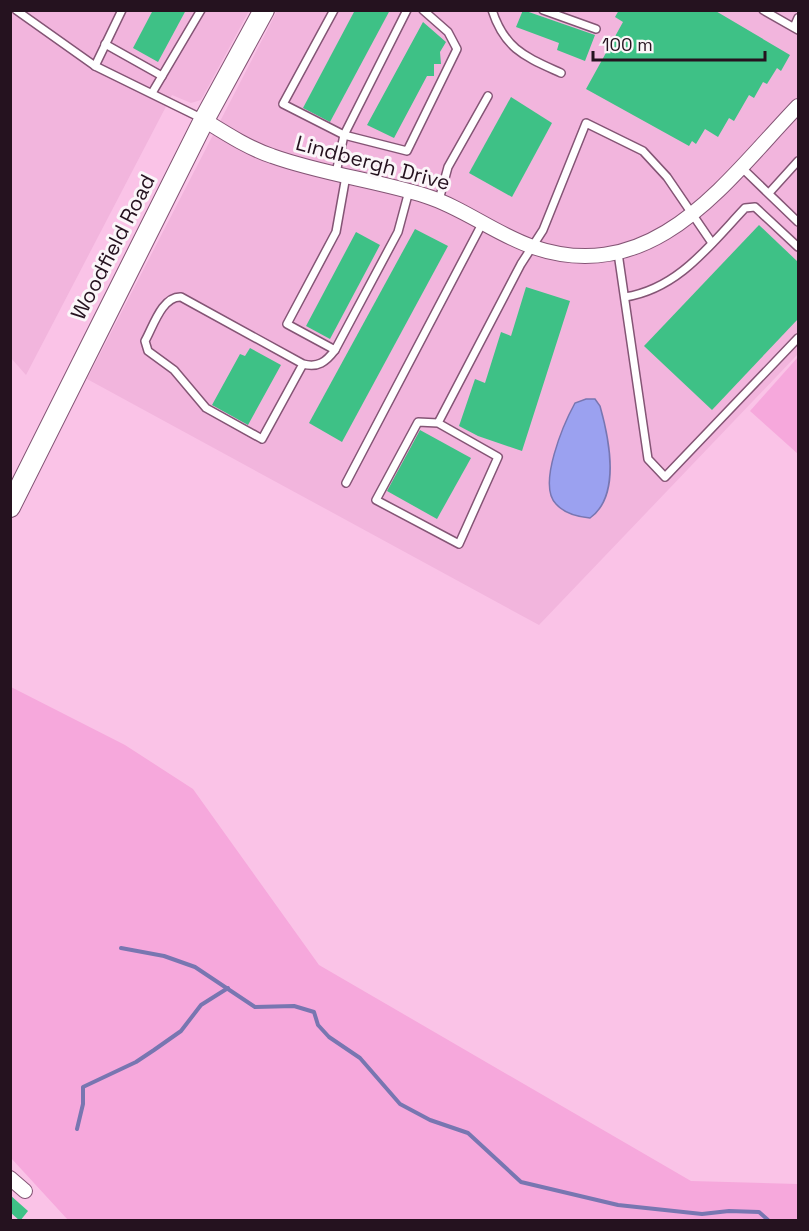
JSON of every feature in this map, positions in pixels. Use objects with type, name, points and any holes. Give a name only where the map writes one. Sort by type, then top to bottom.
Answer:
[{"type":"main road","name":"Woodfield Road","points":[[10,507],[15,485],[204,120],[264,10]]},
{"type":"street","name":"Lindbergh Drive","points":[[204,120],[269,155],[439,200],[532,247],[575,255],[618,253],[638,248],[668,234],[692,215],[798,106]]},
{"type":"street","points":[[10,1178],[25,1191]]},
{"type":"lane","points":[[16,10],[95,66],[204,120]]},
{"type":"lane","points":[[95,66],[122,10]]},
{"type":"lane","points":[[152,93],[201,10]]},
{"type":"lane","points":[[334,10],[283,104],[344,135],[407,152],[457,49],[448,32],[423,10]]},
{"type":"lane","points":[[335,350],[287,324],[336,232],[344,135],[407,10]]},
{"type":"lane","points":[[492,10],[506,41],[522,55],[561,73]]},
{"type":"lane","points":[[543,10],[596,29]]},
{"type":"lane","points":[[763,10],[796,29],[798,18]]},
{"type":"lane","points":[[105,44],[162,76]]},
{"type":"lane","points":[[439,200],[448,167],[488,96]]},
{"type":"lane","points":[[438,423],[543,230],[586,123],[643,151],[667,177],[712,243]]},
{"type":"lane","points":[[769,193],[798,161]]},
{"type":"lane","points":[[741,166],[798,222]]},
{"type":"lane","points":[[303,364],[262,439],[206,408],[174,370],[148,351],[145,341],[166,303],[175,297],[181,297],[303,364],[313,366],[322,364],[335,350],[398,232],[409,191]]},
{"type":"lane","points":[[625,297],[645,294],[670,281],[712,243],[745,208],[755,207],[798,247]]},
{"type":"lane","points":[[346,483],[483,222]]},
{"type":"lane","points":[[618,253],[648,459],[665,477],[798,338]]},
{"type":"lane","points":[[418,422],[438,423],[498,457],[459,544],[376,500],[418,422]]},
{"type":"shaded area","points":[[11,11],[249,11],[201,100],[191,103],[172,95],[26,375],[11,358]]},
{"type":"shaded area","points":[[277,11],[798,11],[798,354],[539,625],[87,379]]},
{"type":"shaded area","points":[[798,357],[798,454],[750,411]]},
{"type":"shaded area","points":[[11,687],[125,745],[193,789],[319,965],[691,1181],[798,1184],[798,1220],[68,1220],[11,1158]]},
{"type":"water","points":[[595,399],[600,406],[607,434],[610,466],[606,496],[600,508],[590,518],[571,514],[559,507],[551,495],[549,483],[554,454],[565,425],[575,403]]},
{"type":"building","points":[[153,10],[186,10],[158,62],[133,48]]},
{"type":"building","points":[[355,10],[390,10],[330,122],[303,108]]},
{"type":"building","points":[[523,10],[595,35],[585,61],[557,50],[559,43],[516,27]]},
{"type":"building","points":[[619,10],[714,10],[790,55],[781,71],[777,68],[767,84],[763,82],[754,98],[749,95],[734,121],[729,118],[718,137],[705,129],[696,144],[692,141],[689,146],[586,89],[623,22],[615,17]]},
{"type":"building","points":[[423,22],[446,42],[440,52],[441,64],[434,64],[434,76],[427,76],[394,138],[367,125]]},
{"type":"building","points":[[511,97],[552,123],[512,197],[469,173]]},
{"type":"building","points":[[759,225],[798,262],[798,319],[712,410],[644,346]]},
{"type":"building","points":[[415,229],[448,246],[342,442],[309,423]]},
{"type":"building","points":[[356,232],[380,245],[330,339],[306,326]]},
{"type":"building","points":[[526,287],[570,301],[522,451],[478,436],[459,426],[475,379],[485,383],[501,332],[511,336]]},
{"type":"building","points":[[250,348],[281,365],[248,425],[212,405],[240,354],[245,356]]},
{"type":"building","points":[[420,430],[471,458],[437,519],[387,491]]},
{"type":"building","points":[[10,1195],[28,1211],[20,1221],[10,1212]]},
{"type":"waterway","points":[[121,948],[164,956],[195,967],[255,1007],[294,1006],[314,1012],[318,1025],[329,1037],[360,1058],[400,1104],[430,1120],[468,1133],[521,1182],[618,1205],[702,1214],[729,1211],[759,1212],[768,1220]]},
{"type":"waterway","points":[[77,1129],[83,1104],[83,1087],[136,1062],[154,1050],[181,1031],[201,1005],[228,988]]}]
